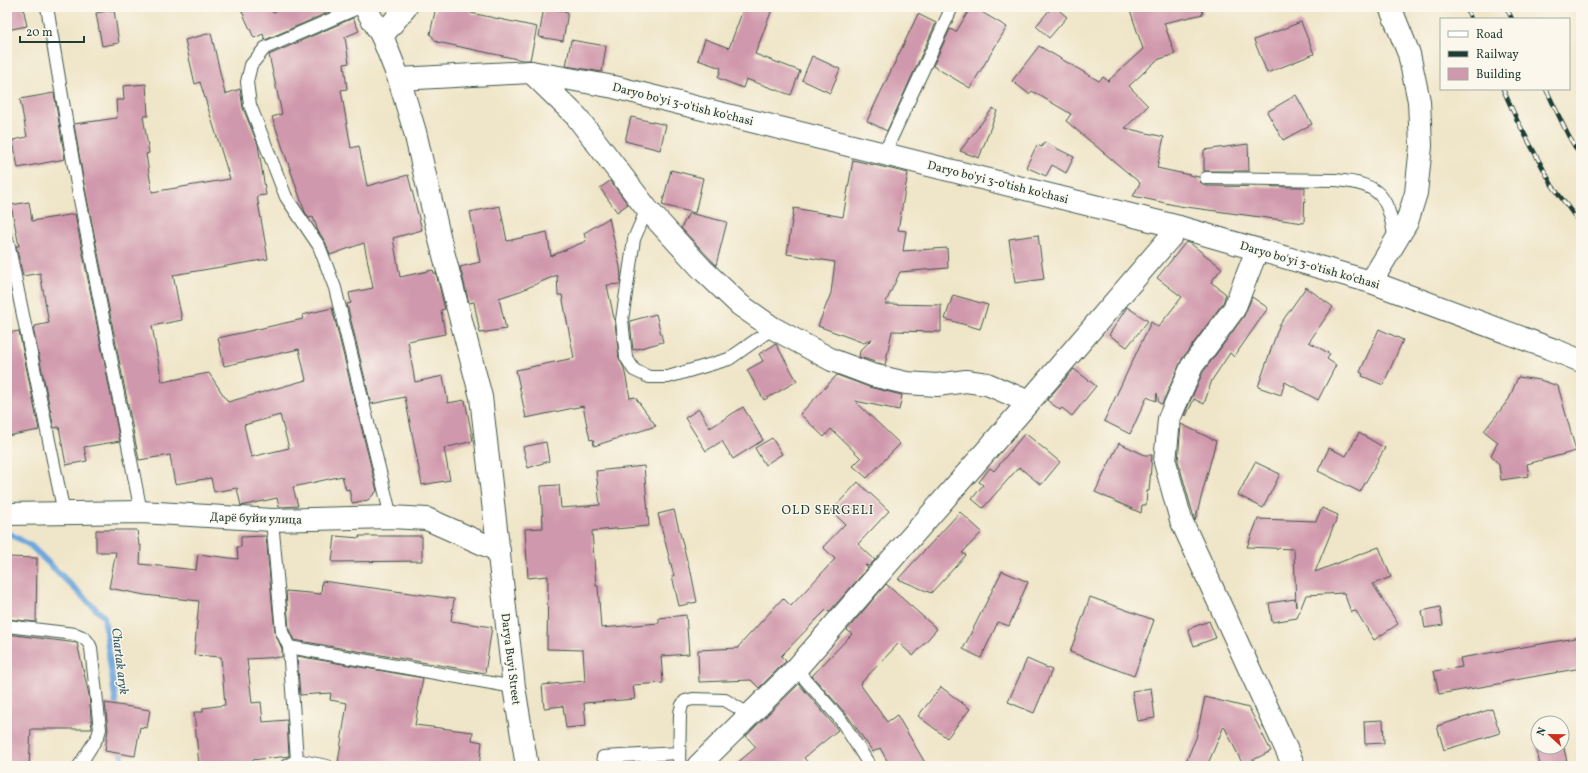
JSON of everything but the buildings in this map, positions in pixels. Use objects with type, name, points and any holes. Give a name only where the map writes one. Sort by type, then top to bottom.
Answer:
[{"type":"street","name":"Darya Buyi Street","points":[[365,7],[382,36],[400,79],[416,132],[440,240],[481,398],[514,687],[527,766]]},
{"type":"street","points":[[382,36],[406,7]]},
{"type":"street","points":[[1371,282],[1407,222],[1416,193],[1421,146],[1419,101],[1409,54],[1390,7]]},
{"type":"street","points":[[531,72],[577,117],[647,209],[702,269],[740,305],[773,328],[832,360],[872,375],[906,383],[936,385],[966,381],[987,384],[1029,402]]},
{"type":"street","name":"Daryo bo'yi 3-o'tish ko'chasi","points":[[400,79],[531,72],[614,87],[1179,227],[1371,282],[1557,350],[1581,361]]},
{"type":"street","points":[[698,766],[796,669],[1029,402],[1179,227]]},
{"type":"street","points":[[1257,250],[1234,309],[1192,366],[1183,386],[1169,419],[1166,462],[1181,520],[1294,766]]},
{"type":"street","name":"Дарё буйи улица","points":[[7,514],[141,512],[272,520],[391,518],[427,519],[499,551]]},
{"type":"lane","points":[[47,7],[76,179],[141,512]]},
{"type":"lane","points":[[360,7],[265,48],[251,65],[247,82],[250,105],[286,198],[319,246],[335,288],[391,518]]},
{"type":"lane","points":[[884,154],[952,7]]},
{"type":"lane","points":[[1206,178],[1355,181],[1373,188],[1384,200],[1391,218],[1395,243]]},
{"type":"lane","points":[[647,209],[634,239],[622,320],[626,357],[634,370],[649,377],[668,377],[729,359],[773,328]]},
{"type":"lane","points":[[7,238],[64,513]]},
{"type":"lane","points":[[272,520],[282,632],[289,647],[298,760]]},
{"type":"lane","points":[[7,626],[75,634],[88,641],[91,648],[100,729],[98,736],[79,766]]},
{"type":"lane","points":[[289,647],[514,687]]},
{"type":"lane","points":[[796,669],[841,720],[870,766]]},
{"type":"lane","points":[[679,766],[680,713],[682,705],[685,701],[693,699],[725,700],[750,715]]},
{"type":"lane","points":[[603,757],[679,752]]},
{"type":"lane","points":[[286,766],[298,760],[327,766]]},
{"type":"waterway","name":"Chartak aryk","points":[[7,532],[31,546],[104,617],[117,713]]},
{"type":"waterway","name":"Chartak aryk","points":[[121,746],[123,766]]},
{"type":"railway","points":[[1466,7],[1471,18]]},
{"type":"railway","points":[[1506,7],[1512,18]]},
{"type":"railway","points":[[1503,90],[1517,120],[1552,185],[1581,225]]},
{"type":"railway","points":[[1546,90],[1568,135],[1581,157]]},
{"type":"district","name":"OLD SERGELI","points":[[828,509]]}]
